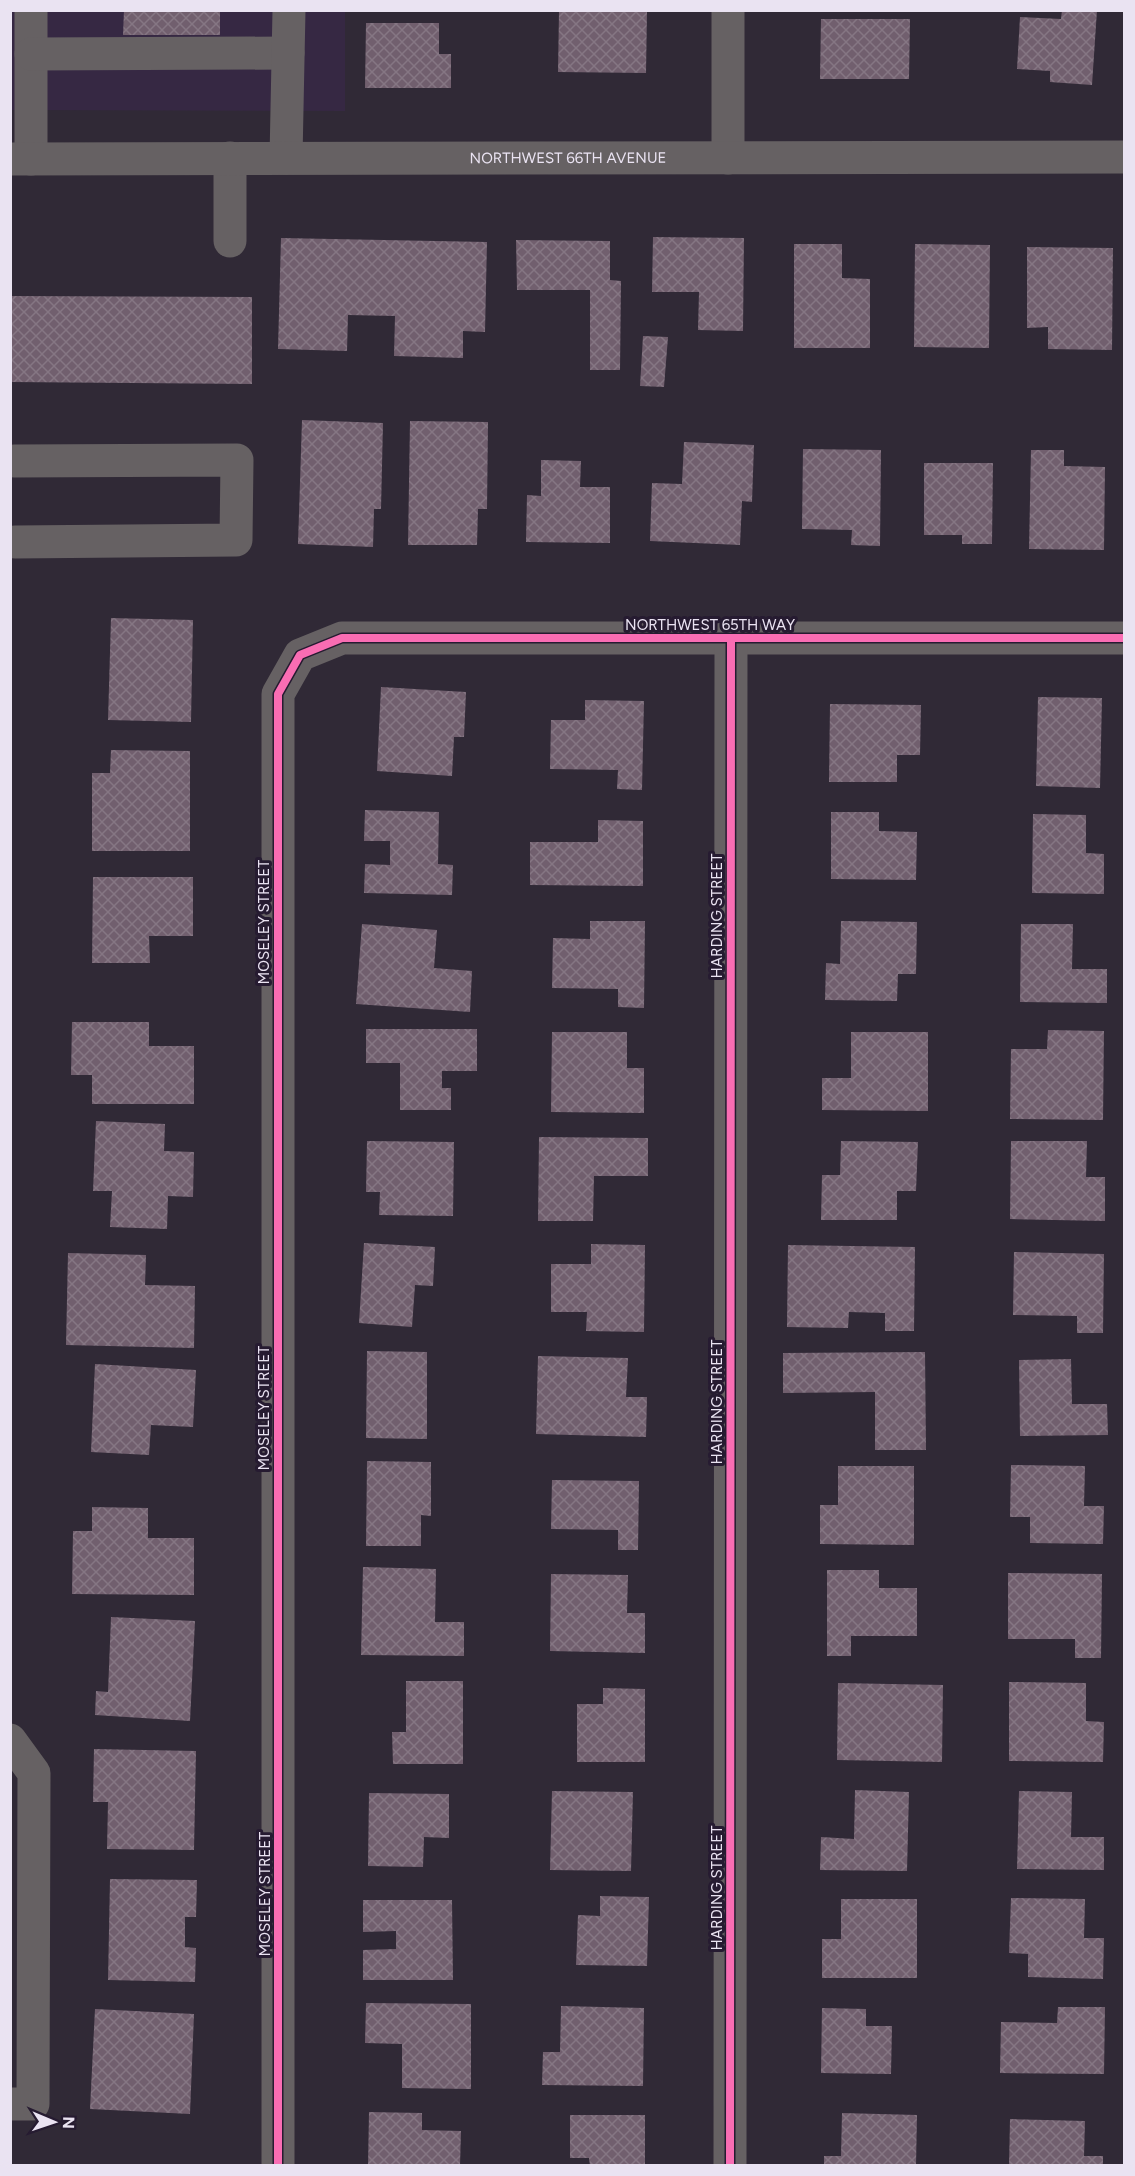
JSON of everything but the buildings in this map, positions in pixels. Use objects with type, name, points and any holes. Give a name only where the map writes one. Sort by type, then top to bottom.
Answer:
[{"type":"street","points":[[21,159],[31,54],[31,10]]},
{"type":"street","points":[[286,158],[289,10]]},
{"type":"street","points":[[728,10],[728,158]]},
{"type":"street","points":[[31,54],[288,53]]},
{"type":"street","points":[[230,158],[230,241]]},
{"type":"street","name":"NORTHWEST 66TH AVENUE","points":[[21,159],[1125,158]]},
{"type":"street","points":[[14,461],[237,460],[236,540],[15,542]]},
{"type":"street","name":"NORTHWEST 65TH WAY","points":[[300,655],[342,638],[1125,638]]},
{"type":"street","name":"HARDING STREET","points":[[730,2166],[731,639]]},
{"type":"street","name":"MOSELEY STREET","points":[[278,2166],[278,694],[300,655]]},
{"type":"street","points":[[10,1740],[34,1773],[33,2104],[10,2104]]},
{"type":"shaded area","points":[[11,11],[345,11],[345,111],[11,110]]},
{"type":"cycle path","points":[[278,2166],[278,694],[300,655],[342,638],[1124,638]]},
{"type":"cycle path","points":[[730,2166],[731,639]]}]
